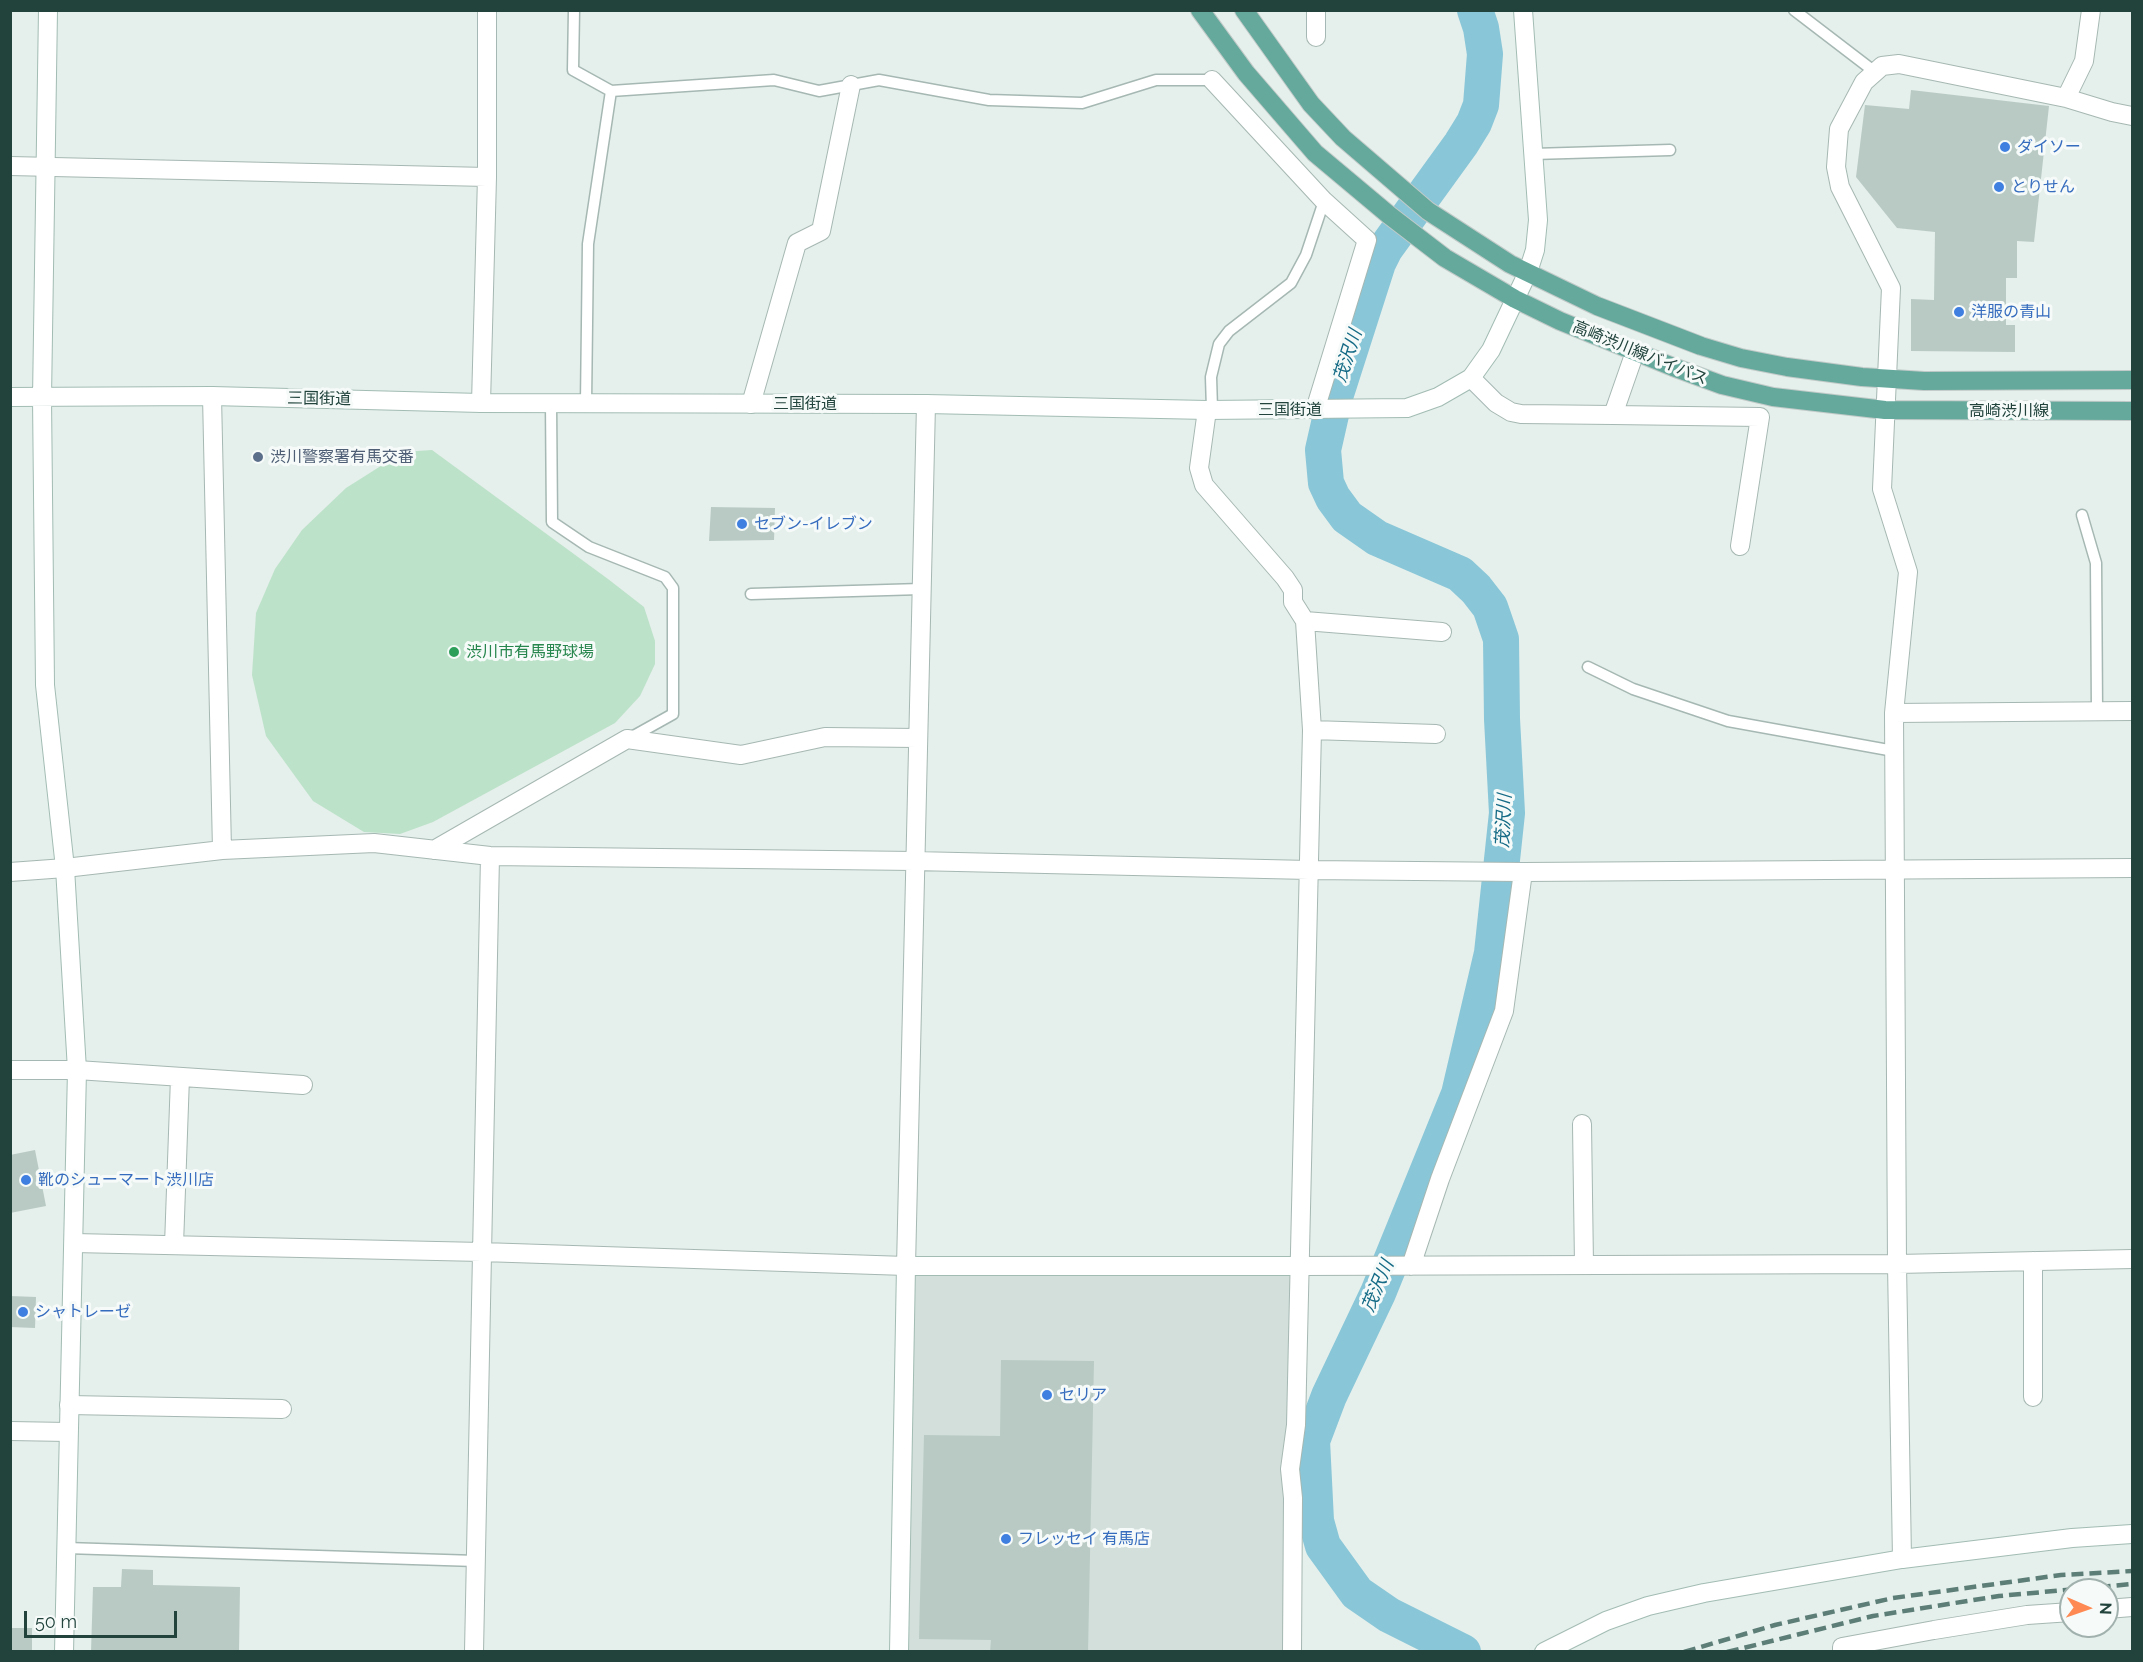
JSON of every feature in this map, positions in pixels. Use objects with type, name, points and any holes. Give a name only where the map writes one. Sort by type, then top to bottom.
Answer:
[{"type":"main road","name":"高崎渋川線バイパス","points":[[1200,10],[1246,73],[1315,153],[1416,236],[1471,274],[1515,299],[1635,352],[1722,385],[1773,397],[1885,410]]},
{"type":"main road","name":"高崎渋川線バイパス","points":[[1244,10],[1311,104],[1343,138],[1428,211],[1495,255],[1597,306],[1691,342],[1741,358],[1787,367],[1888,379]]},
{"type":"main road","name":"高崎渋川線","points":[[1888,379],[1924,381],[2133,380]]},
{"type":"main road","name":"高崎渋川線","points":[[1885,410],[2133,411]]},
{"type":"street","points":[[48,10],[42,398],[45,685],[65,868],[76,1070],[64,1652]]},
{"type":"street","points":[[481,403],[487,177],[487,10]]},
{"type":"street","points":[[1316,10],[1316,38]]},
{"type":"street","name":"三国街道","points":[[10,397],[212,396],[481,403],[926,404],[1210,410],[1407,408],[1438,397],[1471,378],[1491,350],[1528,272],[1535,250],[1538,220],[1523,10]]},
{"type":"street","points":[[2066,98],[2084,61],[2091,10]]},
{"type":"street","points":[[1902,1559],[1894,713],[1908,572],[1882,489],[1891,288],[1840,187],[1836,168],[1839,129],[1864,82],[1882,66],[1899,64],[2066,98],[2133,116]]},
{"type":"street","points":[[1212,80],[1324,201],[1366,240],[1316,410]]},
{"type":"street","points":[[751,404],[797,243],[821,231],[851,85]]},
{"type":"street","points":[[10,165],[487,177]]},
{"type":"street","points":[[1613,415],[1635,352]]},
{"type":"street","points":[[1471,378],[1496,403],[1511,412],[1521,414],[1760,417],[1740,546]]},
{"type":"street","points":[[212,396],[222,850]]},
{"type":"street","points":[[899,1652],[914,861],[926,404]]},
{"type":"street","points":[[1210,410],[1199,468],[1204,485],[1285,578],[1293,590],[1293,602],[1305,621],[1312,730],[1296,1425],[1290,1469],[1293,1498],[1292,1652]]},
{"type":"street","points":[[1305,621],[1442,632]]},
{"type":"street","points":[[1894,713],[2133,711]]},
{"type":"street","points":[[1312,730],[1436,734]]},
{"type":"street","points":[[434,850],[627,740],[741,755],[825,737],[917,738]]},
{"type":"street","points":[[10,872],[222,850],[374,843],[490,856],[914,861],[1309,870],[1520,872],[2133,868]]},
{"type":"street","points":[[474,1652],[490,856]]},
{"type":"street","points":[[1410,1266],[1440,1179],[1504,1011],[1520,872]]},
{"type":"street","points":[[10,1070],[76,1070],[303,1086]]},
{"type":"street","points":[[174,1245],[180,1077]]},
{"type":"street","points":[[1582,1124],[1584,1265]]},
{"type":"street","points":[[74,1243],[482,1252],[906,1266],[1898,1264],[2133,1259]]},
{"type":"street","points":[[2033,1261],[2033,1397]]},
{"type":"street","points":[[69,1405],[282,1409]]},
{"type":"street","points":[[10,1431],[68,1432]]},
{"type":"street","points":[[1544,1652],[1606,1621],[1648,1606],[1704,1593],[1902,1559],[2072,1538],[2133,1534]]},
{"type":"street","points":[[1842,1652],[1842,1647],[1934,1630],[2027,1615],[2059,1613]]},
{"type":"lane","points":[[574,10],[573,70],[611,91],[774,80],[819,91],[879,80],[989,100],[1082,103],[1156,80],[1212,80]]},
{"type":"lane","points":[[1794,10],[1875,72]]},
{"type":"lane","points":[[586,403],[588,244],[611,91]]},
{"type":"lane","points":[[1533,154],[1670,150]]},
{"type":"lane","points":[[1210,410],[1211,376],[1219,345],[1229,331],[1291,283],[1306,255],[1324,201]]},
{"type":"lane","points":[[551,403],[552,522],[589,547],[664,577],[673,588],[673,714],[627,740]]},
{"type":"lane","points":[[2082,515],[2097,563],[2097,711]]},
{"type":"lane","points":[[750,594],[921,588]]},
{"type":"lane","points":[[1588,667],[1633,688],[1728,721],[1894,751]]},
{"type":"lane","points":[[66,1548],[476,1561]]},
{"type":"shaded area","points":[[1294,1271],[1285,1651],[904,1652],[912,1275]]},
{"type":"green space","name":"渋川市有馬野球場","points":[[432,450],[644,607],[655,641],[655,664],[640,696],[615,723],[433,822],[400,834],[364,832],[313,801],[266,736],[252,675],[256,613],[275,569],[302,530],[346,488],[403,452]]},
{"type":"building","points":[[1911,90],[2049,106],[2034,242],[2017,241],[2017,278],[2006,278],[2006,325],[2015,325],[2015,352],[1911,351],[1911,299],[1934,300],[1935,232],[1897,228],[1856,177],[1865,105],[1909,109]]},
{"type":"building","name":"セブン-イレブン","points":[[711,507],[775,508],[774,540],[709,541]]},
{"type":"building","name":"靴のシューマート渋川店","points":[[35,1150],[46,1206],[10,1213],[10,1155]]},
{"type":"building","name":"シャトレーゼ","points":[[10,1296],[36,1297],[35,1328],[10,1327]]},
{"type":"building","name":"フレッセイ 有馬店","points":[[1001,1360],[1094,1361],[1088,1652],[990,1652],[991,1640],[919,1639],[924,1435],[1000,1436]]},
{"type":"building","points":[[122,1569],[153,1570],[153,1585],[240,1587],[239,1652],[91,1652],[93,1587],[121,1587]]},
{"type":"building","points":[[10,1628],[32,1628],[32,1652],[10,1652]]},
{"type":"waterway","name":"茂沢川","points":[[1463,1652],[1389,1615],[1357,1593],[1323,1546],[1316,1521],[1312,1441],[1329,1396],[1378,1293],[1459,1094],[1492,953],[1507,813],[1501,639],[1490,607],[1460,574],[1377,538],[1347,517],[1333,498],[1326,483],[1323,450],[1335,397],[1378,263],[1385,249],[1461,144],[1474,123],[1481,105],[1485,54],[1481,28],[1475,10]]},
{"type":"waterway","points":[[1481,28],[1491,15],[1490,10]]},
{"type":"railway","points":[[1684,1652],[1775,1625],[1893,1598],[2061,1575],[2132,1571]]},
{"type":"railway","points":[[1727,1652],[1873,1616],[1999,1596],[2132,1584]]},
{"type":"place","name":"ダイソー","points":[[2005,147]]},
{"type":"place","name":"とりせん","points":[[1999,187]]},
{"type":"place","name":"洋服の青山","points":[[1959,312]]},
{"type":"place","name":"渋川警察署有馬交番","points":[[258,457]]},
{"type":"place","name":"セブン-イレブン","points":[[742,524]]},
{"type":"place","name":"渋川市有馬野球場","points":[[454,652]]},
{"type":"place","name":"靴のシューマート渋川店","points":[[26,1180]]},
{"type":"place","name":"シャトレーゼ","points":[[23,1312]]},
{"type":"place","name":"セリア","points":[[1047,1395]]},
{"type":"place","name":"フレッセイ 有馬店","points":[[1006,1539]]}]
